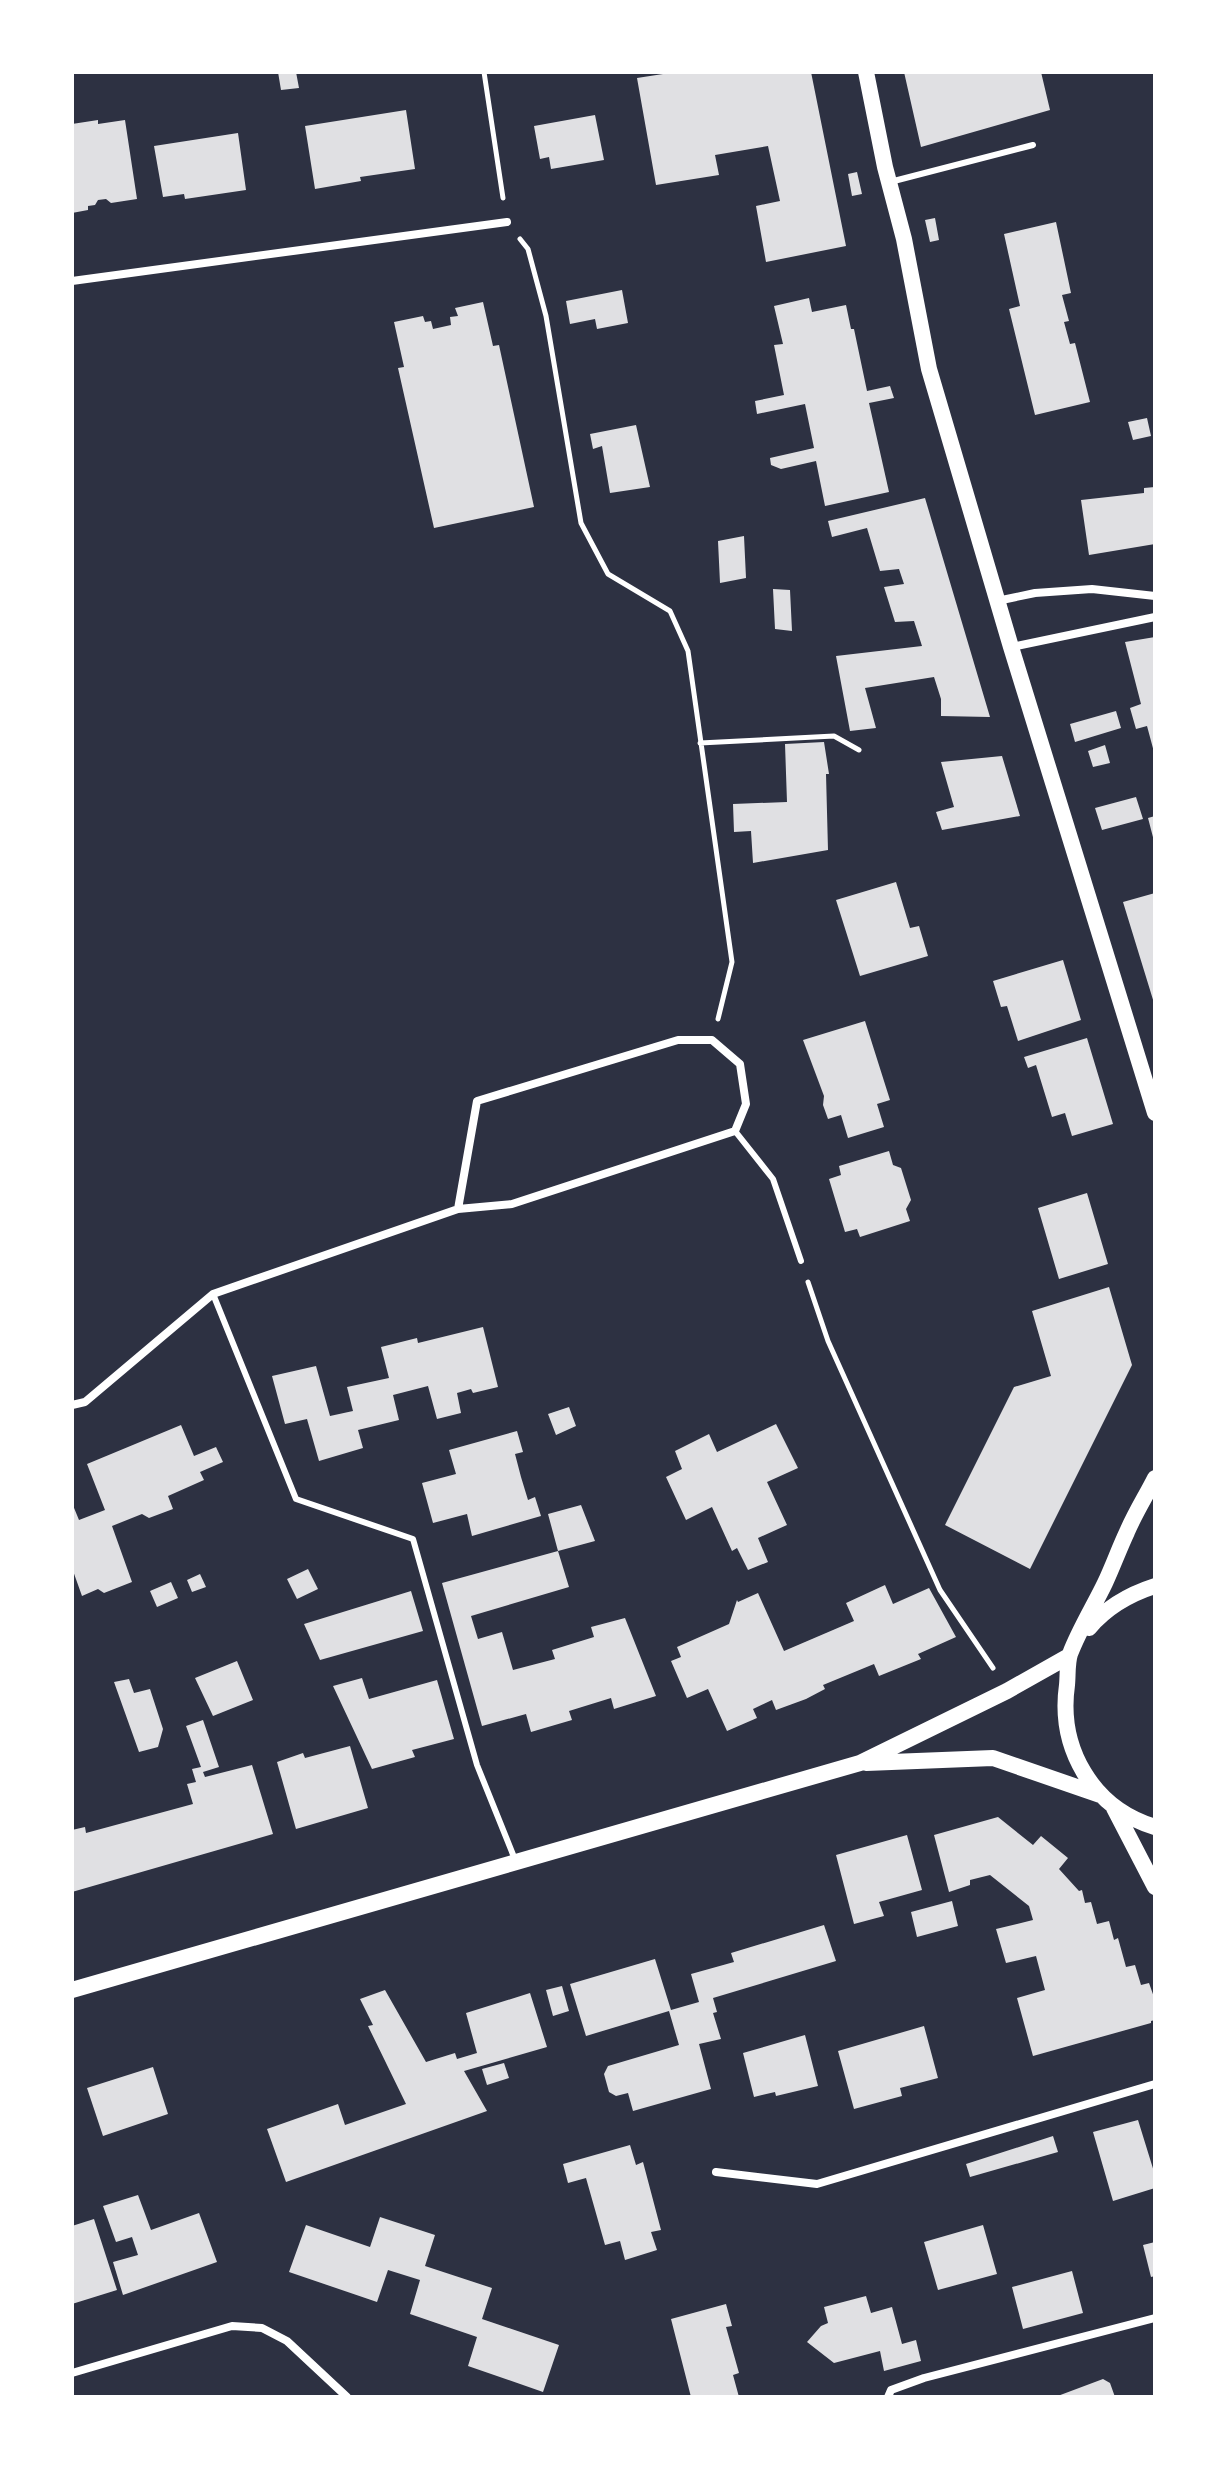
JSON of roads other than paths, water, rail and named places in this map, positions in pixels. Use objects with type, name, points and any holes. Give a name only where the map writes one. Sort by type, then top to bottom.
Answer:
[{"type":"main road","points":[[866,72],[904,239],[929,369],[1155,1113]]},
{"type":"main road","points":[[1155,1478],[1073,1649],[1065,1696],[1066,1727],[1082,1770],[1100,1795],[1113,1806],[1155,1827]]},
{"type":"main road","points":[[72,1990],[860,1763],[1007,1691],[1073,1649],[1098,1617],[1125,1599],[1155,1586]]},
{"type":"main road","points":[[860,1763],[993,1758],[1100,1795]]},
{"type":"main road","points":[[1113,1806],[1155,1887]]},
{"type":"street","points":[[72,281],[507,222]]},
{"type":"street","points":[[997,601],[1035,593],[1092,589],[1155,596]]},
{"type":"street","points":[[1011,647],[1155,617]]},
{"type":"street","points":[[72,1405],[85,1402],[213,1294],[458,1209],[512,1204],[735,1131],[746,1104],[740,1064],[712,1040],[678,1040],[477,1101],[458,1209]]},
{"type":"street","points":[[716,2172],[817,2184],[1155,2084]]},
{"type":"street","points":[[888,2397],[891,2390],[924,2378],[1155,2318]]},
{"type":"street","points":[[72,2373],[232,2326],[262,2328],[287,2341],[347,2397]]},
{"type":"lane","points":[[890,182],[1033,145]]},
{"type":"lane","points":[[735,1131],[773,1179],[801,1261]]},
{"type":"lane","points":[[213,1294],[296,1499],[413,1539],[477,1765],[516,1862]]}]
